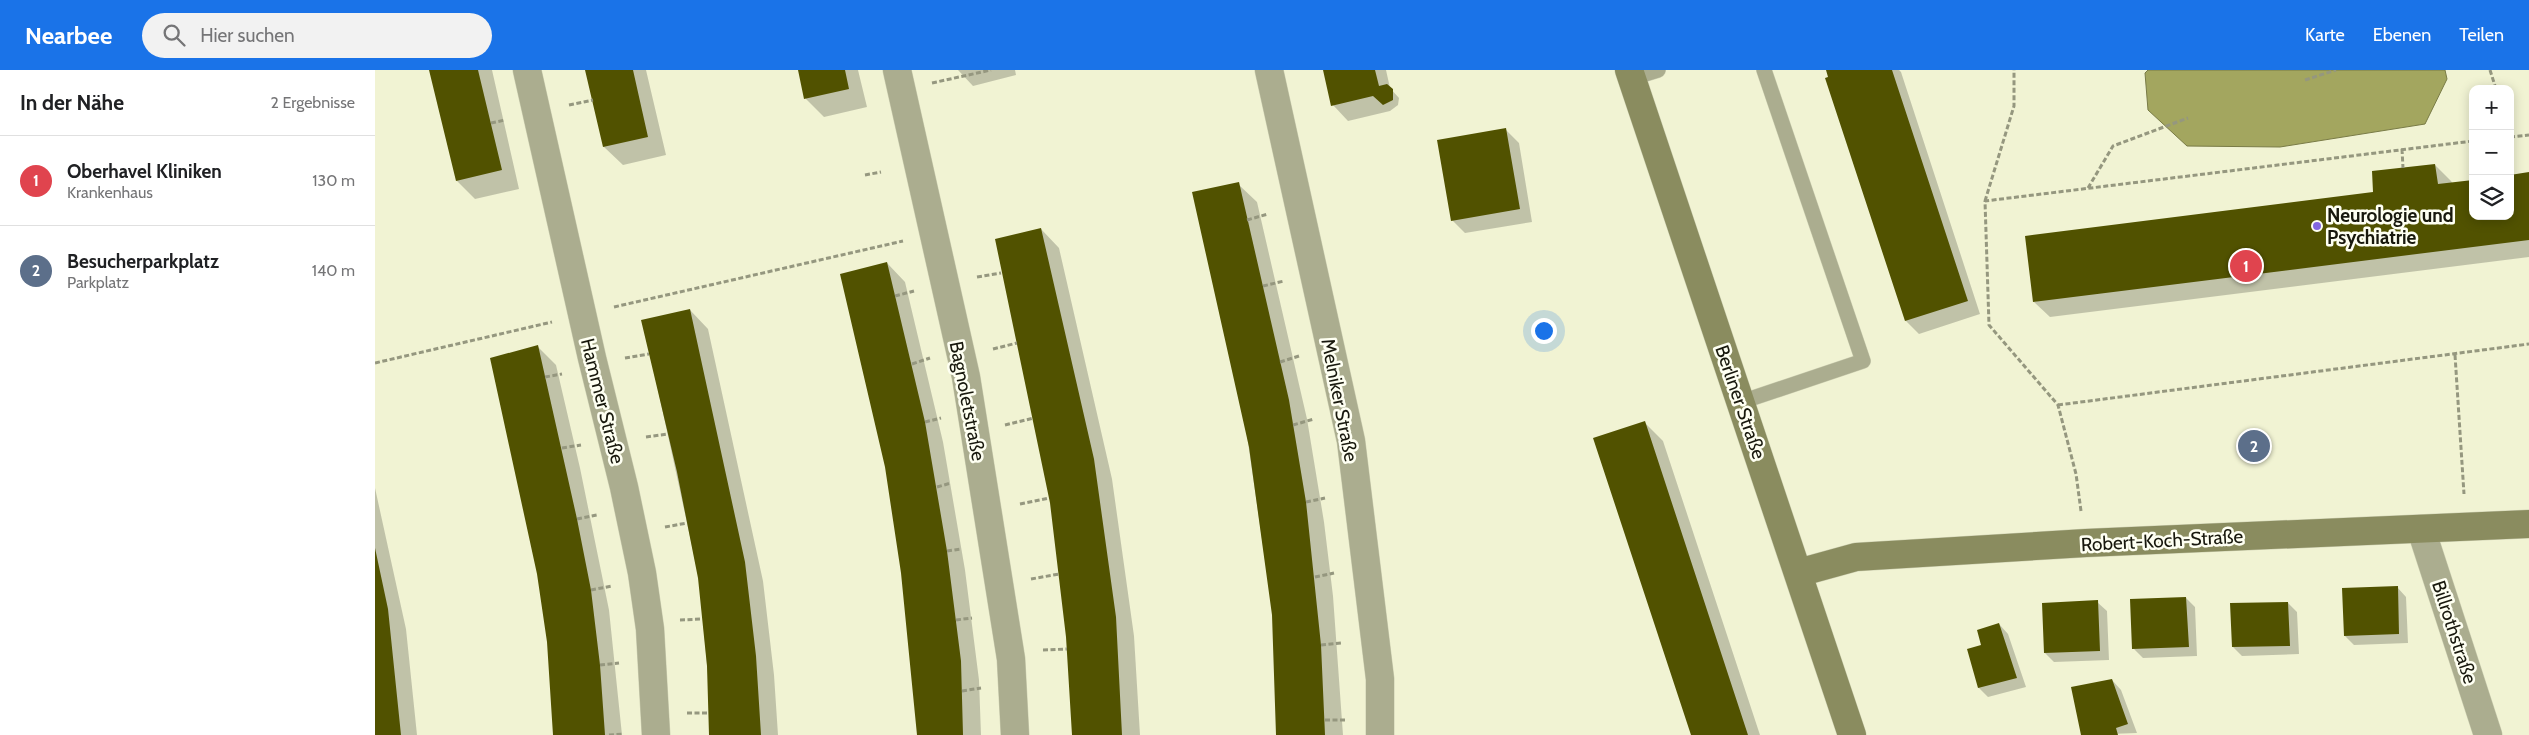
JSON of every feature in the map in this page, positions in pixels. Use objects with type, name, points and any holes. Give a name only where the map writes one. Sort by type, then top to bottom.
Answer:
[{"type":"street","name":"Hammer Straße","points":[[527,70],[624,487],[641,573],[650,629],[656,735]]},
{"type":"street","name":"Melniker Straße","points":[[1269,70],[1351,441],[1380,679],[1380,735]]},
{"type":"street","name":"Berliner Straße","points":[[1630,74],[1852,735]]},
{"type":"street","name":"Bagnoletstraße","points":[[899,80],[966,377],[1011,659],[1015,735]]},
{"type":"street","name":"Robert-Koch-Straße","points":[[1798,573],[1855,557],[2086,544],[2529,524]]},
{"type":"street","name":"Billrothstraße","points":[[2421,529],[2488,735]]},
{"type":"lane","points":[[1630,74],[1658,70]]},
{"type":"lane","points":[[1741,402],[1863,361],[1764,70]]},
{"type":"path","points":[[899,80],[991,70]]},
{"type":"path","points":[[2015,70],[2015,106],[1985,201],[1989,325],[2058,405],[2076,474],[2086,544]]},
{"type":"path","points":[[2305,80],[2336,70]]},
{"type":"path","points":[[2490,70],[2496,85]]},
{"type":"path","points":[[560,107],[593,100]]},
{"type":"path","points":[[2088,188],[2113,146],[2188,118]]},
{"type":"path","points":[[2514,137],[2529,135]]},
{"type":"path","points":[[1985,201],[2469,141]]},
{"type":"path","points":[[2402,149],[2403,168]]},
{"type":"path","points":[[865,175],[881,172]]},
{"type":"path","points":[[1247,220],[1272,212]]},
{"type":"path","points":[[375,363],[907,240]]},
{"type":"path","points":[[971,278],[1001,273]]},
{"type":"path","points":[[1263,286],[1287,280]]},
{"type":"path","points":[[988,350],[1017,343]]},
{"type":"path","points":[[2058,405],[2529,344]]},
{"type":"path","points":[[620,359],[649,354]]},
{"type":"path","points":[[2455,355],[2465,502]]},
{"type":"path","points":[[1005,425],[1034,418]]},
{"type":"path","points":[[1293,425],[1318,418]]},
{"type":"path","points":[[638,438],[667,434]]},
{"type":"path","points":[[1020,504],[1049,498]]},
{"type":"path","points":[[577,518],[601,514]]},
{"type":"path","points":[[658,529],[687,523]]},
{"type":"path","points":[[1031,579],[1059,574]]},
{"type":"path","points":[[591,590],[615,586]]},
{"type":"path","points":[[671,621],[702,619]]},
{"type":"path","points":[[1321,645],[1347,643]]},
{"type":"path","points":[[1037,650],[1067,649]]},
{"type":"path","points":[[679,713],[709,713]]},
{"type":"path","points":[[1325,720],[1351,720]]},
{"type":"shaded area","points":[[2148,70],[2445,70],[2447,79],[2425,124],[2280,147],[2187,146],[2148,110],[2145,73]]},
{"type":"building","points":[[429,70],[478,70],[502,170],[456,181]]},
{"type":"building","points":[[585,70],[633,70],[648,137],[603,147]]},
{"type":"building","points":[[798,70],[845,70],[849,89],[804,99]]},
{"type":"building","points":[[1323,70],[1375,70],[1379,86],[1387,84],[1393,89],[1393,100],[1383,105],[1373,96],[1331,106]]},
{"type":"building","points":[[1826,70],[1892,70],[1968,301],[1905,321],[1825,78],[1828,77]]},
{"type":"building","points":[[1506,128],[1520,209],[1451,221],[1437,140]]},
{"type":"building","name":"Neurologie und Psychiatrie","points":[[2435,164],[2438,184],[2469,180],[2469,220],[2514,220],[2514,174],[2529,172],[2529,240],[2033,302],[2025,236],[2373,192],[2372,171]]},
{"type":"building","points":[[1239,182],[1289,400],[1306,502],[1321,645],[1325,735],[1276,735],[1272,615],[1249,447],[1192,192]]},
{"type":"building","points":[[1041,228],[1094,459],[1116,617],[1122,735],[1072,735],[1066,637],[1050,503],[995,239]]},
{"type":"building","points":[[887,262],[925,422],[947,551],[961,661],[963,735],[917,735],[901,573],[885,467],[840,274]]},
{"type":"building","points":[[690,309],[745,562],[756,656],[761,735],[709,735],[707,666],[698,578],[677,472],[641,320]]},
{"type":"building","points":[[538,345],[591,590],[600,665],[605,735],[553,735],[547,642],[537,574],[490,358]]},
{"type":"building","points":[[1645,421],[1748,735],[1691,735],[1593,438]]},
{"type":"building","points":[[375,548],[388,609],[401,735],[375,735]]},
{"type":"building","points":[[2398,586],[2399,634],[2344,636],[2342,588]]},
{"type":"building","points":[[2186,597],[2189,647],[2132,649],[2130,599]]},
{"type":"building","points":[[2098,600],[2100,651],[2044,653],[2042,603]]},
{"type":"building","points":[[2288,602],[2290,646],[2232,647],[2230,603]]},
{"type":"building","points":[[1999,623],[2017,678],[1978,688],[1967,649],[1981,645],[1977,630]]},
{"type":"building","points":[[2112,679],[2128,724],[2116,728],[2118,735],[2081,735],[2071,687]]},
{"type":"place","name":"Neurologie und Psychiatrie","points":[[2317,226]]},
{"type":"place","name":"Oberhavel Kliniken","points":[[2246,266]]},
{"type":"place","name":"Besucherparkplatz","points":[[2254,446]]}]
